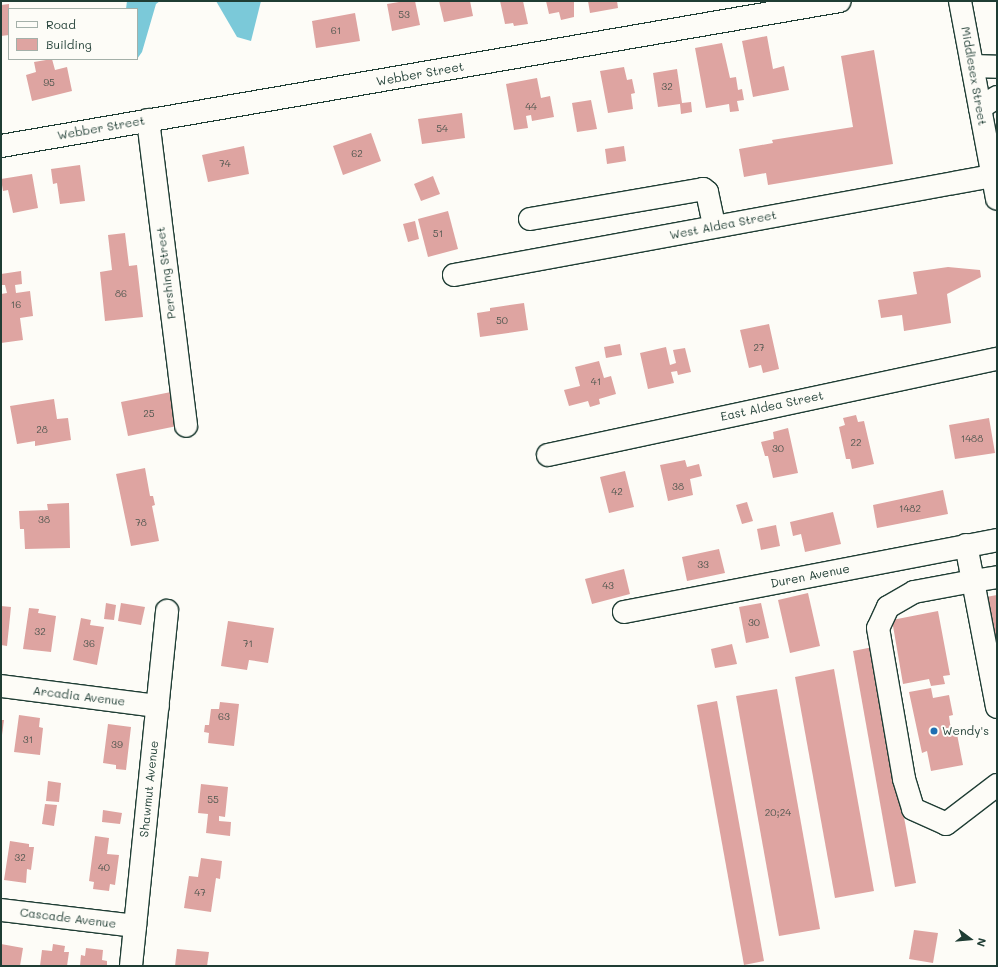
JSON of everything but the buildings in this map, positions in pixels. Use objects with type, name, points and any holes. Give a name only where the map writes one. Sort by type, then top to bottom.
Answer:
[{"type":"street","name":"Webber Street","points":[[1,146],[804,4],[840,1]]},
{"type":"street","name":"Middlesex Street","points":[[960,1],[973,66],[989,102],[997,199]]},
{"type":"street","points":[[973,66],[997,67]]},
{"type":"street","name":"Pershing Street","points":[[148,120],[186,426]]},
{"type":"street","name":"West Aldea Street","points":[[454,275],[995,175]]},
{"type":"street","points":[[530,219],[703,188],[707,192],[714,226]]},
{"type":"street","name":"East Aldea Street","points":[[548,455],[997,359]]},
{"type":"street","name":"Duren Avenue","points":[[624,612],[997,540]]},
{"type":"street","points":[[966,545],[997,706]]},
{"type":"street","points":[[997,577],[914,592],[888,607],[878,628],[904,779],[913,809],[946,824],[997,785]]},
{"type":"street","name":"Shawmut Avenue","points":[[130,966],[167,611]]},
{"type":"street","name":"Arcadia Avenue","points":[[1,686],[158,706]]},
{"type":"street","name":"Cascade Avenue","points":[[1,910],[135,926]]},
{"type":"water","points":[[127,1],[160,1],[156,4],[142,52],[138,58],[138,8],[126,8]]},
{"type":"water","points":[[216,1],[261,1],[251,41],[237,37]]},
{"type":"place","name":"Wendy's","points":[[934,731]]}]
